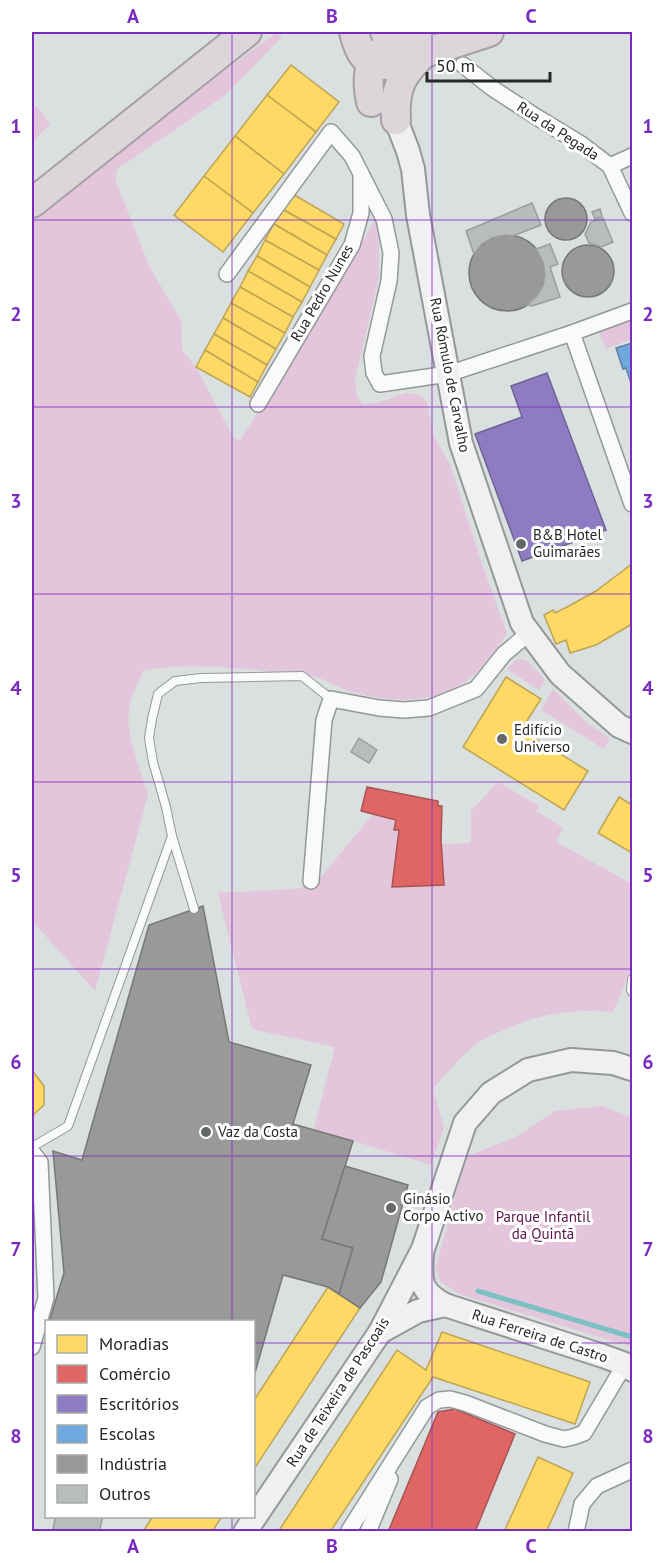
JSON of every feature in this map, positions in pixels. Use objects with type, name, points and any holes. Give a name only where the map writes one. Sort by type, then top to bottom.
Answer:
[{"type":"highway","points":[[32,179],[218,32]]},
{"type":"highway","points":[[32,203],[247,32]]},
{"type":"highway","points":[[354,32],[365,59],[373,63],[388,65],[427,40]]},
{"type":"highway","points":[[385,32],[427,40],[489,32]]},
{"type":"highway","points":[[396,120],[395,103],[400,81],[427,40]]},
{"type":"highway","points":[[371,102],[367,84],[368,73],[373,63]]},
{"type":"street","name":"Rua Rómulo de Carvalho","points":[[345,32],[357,70],[397,153],[418,215]]},
{"type":"street","name":"Rua Rómulo de Carvalho","points":[[364,32],[373,63],[413,169],[418,215],[461,443],[522,623],[560,674],[619,726],[633,732]]},
{"type":"street","name":"Rua da Pegada","points":[[463,65],[492,88],[581,144],[610,166],[633,213]]},
{"type":"street","points":[[228,274],[331,132],[352,156],[384,219],[391,254],[389,281],[372,356],[374,373],[380,384],[448,374],[633,311]]},
{"type":"street","points":[[610,166],[633,156]]},
{"type":"street","name":"Rua Pedro Nunes","points":[[258,404],[352,245],[361,213],[361,174]]},
{"type":"street","points":[[572,333],[633,504]]},
{"type":"street","points":[[311,881],[324,720],[331,699],[379,708],[404,710],[429,708],[476,689],[504,654],[529,633]]},
{"type":"street","points":[[423,1249],[465,1123],[491,1093],[528,1070],[571,1060],[613,1063],[633,1069]]},
{"type":"street","points":[[32,1152],[40,1162],[46,1298],[32,1347]]},
{"type":"street","name":"Rua Ferreira de Castro","points":[[423,1249],[421,1280],[431,1297],[445,1305],[629,1367]]},
{"type":"street","name":"Rua de Teixeira de Pascoais","points":[[255,1517],[380,1332],[423,1249]]},
{"type":"street","points":[[380,1332],[418,1311],[445,1305]]},
{"type":"street","points":[[351,1531],[427,1407],[439,1400],[450,1399],[544,1434],[564,1439],[584,1432],[629,1367]]},
{"type":"street","points":[[368,1532],[406,1440]]},
{"type":"street","points":[[576,1532],[582,1504],[597,1485],[633,1470]]},
{"type":"street","name":"Rua de Teixeira de Pascoais","points":[[245,1532],[254,1518]]},
{"type":"lane","points":[[194,909],[153,762],[149,738],[158,694],[175,681],[201,678],[302,676],[331,699]]},
{"type":"lane","points":[[32,1147],[68,1126],[172,836]]},
{"type":"lane","points":[[633,979],[631,983],[633,993]]},
{"type":"green space","points":[[277,33],[282,37],[224,96],[117,169],[115,179],[150,268],[181,320],[182,350],[196,367],[233,437],[240,441],[376,219],[379,233],[379,278],[355,379],[357,397],[363,404],[380,402],[406,393],[420,395],[427,402],[434,437],[450,464],[507,633],[473,676],[459,686],[445,693],[412,699],[378,698],[346,690],[316,677],[240,668],[174,667],[143,671],[130,701],[128,721],[132,745],[148,795],[95,991],[34,923],[32,924],[32,219],[189,95]]},
{"type":"green space","points":[[37,106],[50,124],[32,142],[32,110]]},
{"type":"green space","points":[[632,301],[632,339],[606,349],[593,317]]},
{"type":"green space","points":[[523,659],[529,662],[545,680],[539,690],[507,669],[516,660]]},
{"type":"green space","points":[[553,689],[586,722],[610,739],[604,749],[541,710]]},
{"type":"green space","points":[[498,782],[539,806],[536,811],[563,828],[556,842],[632,884],[632,966],[613,1012],[584,1011],[544,1016],[496,1033],[475,1045],[433,1089],[444,1127],[431,1165],[314,1129],[335,1047],[252,1029],[218,893],[297,889],[317,882],[373,814],[396,820],[394,829],[399,830],[392,887],[444,885],[441,844],[471,843],[471,811]]},
{"type":"green space","name":"Parque Infantil da Quintã","points":[[602,1106],[632,1118],[632,1347],[459,1294],[440,1281],[436,1268],[465,1157],[514,1138],[555,1111]]},
{"type":"building: Moradias","points":[[291,65],[339,102],[316,132],[267,95]]},
{"type":"building: Moradias","points":[[267,95],[316,132],[284,174],[235,136]]},
{"type":"building: Moradias","points":[[235,136],[284,174],[253,213],[204,176]]},
{"type":"building: Moradias","points":[[204,176],[253,213],[223,252],[174,215]]},
{"type":"building: Moradias","points":[[291,193],[344,224],[336,239],[282,209]]},
{"type":"building: Moradias","points":[[282,209],[336,239],[327,255],[274,224]]},
{"type":"building: Moradias","points":[[274,224],[327,255],[319,270],[265,240]]},
{"type":"building: Moradias","points":[[265,240],[319,270],[310,287],[257,256]]},
{"type":"building: Moradias","points":[[257,256],[310,287],[302,302],[248,271]]},
{"type":"building: Moradias","points":[[248,271],[302,302],[293,317],[240,287]]},
{"type":"building: Moradias","points":[[240,287],[293,317],[285,333],[231,303]]},
{"type":"building: Moradias","points":[[231,303],[285,333],[276,349],[223,318]]},
{"type":"building: Moradias","points":[[223,318],[276,349],[267,365],[214,334]]},
{"type":"building: Moradias","points":[[214,334],[267,365],[258,382],[205,350]]},
{"type":"building: Moradias","points":[[205,350],[258,382],[250,397],[196,367]]},
{"type":"building: Moradias","points":[[632,564],[632,624],[596,645],[570,653],[566,640],[556,644],[544,615],[553,610],[555,613],[596,591]]},
{"type":"building: Moradias","name":"Edifício Universo","points":[[506,677],[541,699],[521,730],[588,771],[564,810],[463,747]]},
{"type":"building: Moradias","points":[[619,797],[632,805],[632,853],[598,833]]},
{"type":"building: Moradias","points":[[32,1070],[44,1086],[44,1105],[32,1116]]},
{"type":"building: Moradias","points":[[328,1287],[360,1308],[255,1467],[255,1398]]},
{"type":"building: Moradias","points":[[442,1332],[590,1382],[575,1424],[433,1377],[330,1532],[278,1532],[397,1350],[426,1370]]},
{"type":"building: Moradias","points":[[538,1457],[573,1473],[546,1532],[504,1532]]},
{"type":"building: Moradias","points":[[152,1518],[221,1518],[212,1532],[143,1532]]},
{"type":"building: Comércio","points":[[367,787],[438,801],[438,806],[442,806],[441,840],[444,885],[392,887],[399,830],[394,830],[396,820],[361,811]]},
{"type":"building: Comércio","points":[[455,1409],[515,1434],[475,1532],[388,1532],[438,1412]]},
{"type":"building: Escritórios","points":[[547,373],[606,530],[522,561],[475,434],[522,417],[511,386]]},
{"type":"building: Escolas","points":[[632,343],[632,386],[616,348]]},
{"type":"building: Indústria","points":[[566,198],[581,204],[587,219],[581,234],[566,240],[551,234],[545,219],[551,204]]},
{"type":"building: Indústria","points":[[507,235],[521,238],[534,246],[542,259],[545,273],[542,287],[534,300],[521,308],[507,311],[493,308],[480,300],[472,287],[469,273],[472,259],[480,246],[493,238]]},
{"type":"building: Indústria","points":[[588,245],[598,247],[606,253],[612,261],[614,271],[612,281],[606,289],[598,295],[588,297],[578,295],[570,289],[564,281],[562,271],[564,261],[570,253],[578,247]]},
{"type":"building: Indústria","name":"Vaz da Costa","points":[[203,906],[229,1042],[311,1065],[293,1124],[353,1141],[322,1239],[353,1248],[339,1294],[328,1287],[283,1275],[255,1373],[255,1320],[50,1320],[64,1273],[53,1151],[82,1160],[149,925]]},
{"type":"building: Indústria","points":[[345,1166],[408,1185],[381,1282],[360,1308],[339,1294],[353,1248],[322,1239]]},
{"type":"building: Outros","points":[[532,203],[541,225],[513,236],[492,238],[482,244],[474,254],[466,231]]},
{"type":"building: Outros","points":[[600,209],[602,216],[595,219],[592,212]]},
{"type":"building: Outros","points":[[603,218],[613,242],[601,247],[589,243],[585,234],[591,222]]},
{"type":"building: Outros","points":[[550,244],[558,264],[550,267],[560,297],[532,306],[527,305],[543,286],[545,274],[543,262],[536,249]]},
{"type":"building: Outros","points":[[359,738],[377,750],[369,763],[351,752]]},
{"type":"building: Outros","points":[[56,1518],[102,1518],[99,1532],[52,1532]]},
{"type":"waterway","points":[[478,1291],[632,1337]]},
{"type":"place","name":"B&B Hotel Guimarães","points":[[521,544]]},
{"type":"place","name":"Edifício Universo","points":[[502,739]]},
{"type":"place","name":"Vaz da Costa","points":[[206,1132]]},
{"type":"place","name":"Ginásio Corpo Activo","points":[[391,1208]]}]
